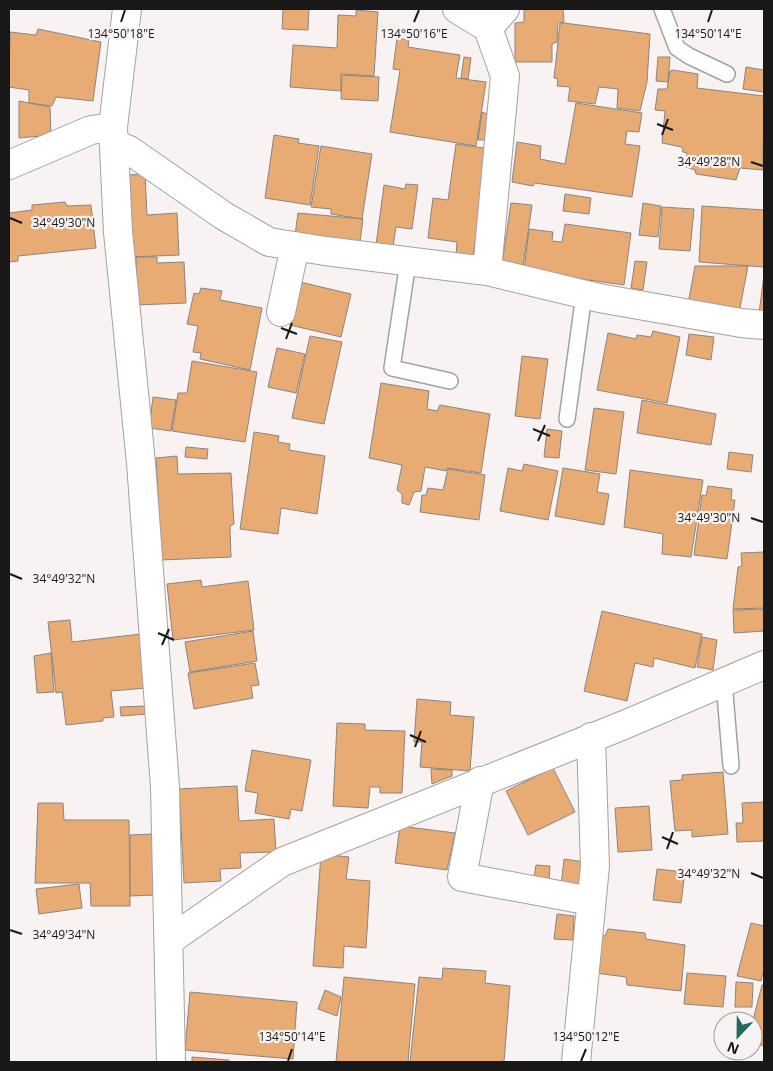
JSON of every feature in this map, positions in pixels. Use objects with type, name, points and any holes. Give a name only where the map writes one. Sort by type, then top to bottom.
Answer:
[{"type":"street","points":[[128,9],[113,135],[118,232],[141,463],[165,787],[170,940],[171,1062]]},
{"type":"street","points":[[457,9],[497,18],[505,76],[488,271]]},
{"type":"street","points":[[9,165],[91,130],[113,135],[129,150],[224,216],[269,242],[408,262],[488,271],[584,294],[741,323],[764,325]]},
{"type":"street","points":[[282,312],[295,246]]},
{"type":"street","points":[[170,940],[282,862],[764,665]]},
{"type":"street","points":[[576,1062],[595,866],[591,737]]},
{"type":"street","points":[[480,781],[462,877],[591,901]]},
{"type":"lane","points":[[662,9],[677,48],[688,56],[727,74]]},
{"type":"lane","points":[[408,262],[392,368],[450,380]]},
{"type":"lane","points":[[567,419],[584,294]]},
{"type":"lane","points":[[724,682],[731,766]]},
{"type":"building","points":[[283,9],[309,9],[308,30],[282,29]]},
{"type":"building","points":[[563,9],[564,22],[558,23],[557,42],[552,44],[552,62],[515,62],[515,23],[524,22],[524,10]]},
{"type":"building","points":[[356,10],[378,12],[374,76],[341,74],[341,91],[290,87],[293,45],[337,48],[338,15],[356,16]]},
{"type":"building","points":[[560,24],[650,34],[647,82],[640,111],[617,108],[618,89],[599,87],[595,104],[568,101],[570,87],[557,86],[558,79],[554,78]]},
{"type":"building","points":[[38,29],[101,42],[93,101],[56,97],[52,106],[29,103],[29,90],[9,87],[10,32],[36,35]]},
{"type":"building","points":[[397,38],[409,40],[408,47],[460,55],[456,78],[486,82],[476,146],[390,132],[400,70],[393,69]]},
{"type":"building","points":[[464,57],[471,58],[468,79],[461,78]]},
{"type":"building","points":[[658,57],[670,57],[668,82],[656,81]]},
{"type":"building","points":[[746,67],[764,70],[764,92],[743,89]]},
{"type":"building","points":[[670,71],[698,74],[697,88],[764,96],[763,170],[740,168],[736,180],[696,174],[695,170],[686,167],[687,153],[683,152],[682,147],[662,143],[665,111],[655,110],[658,89],[667,89]]},
{"type":"building","points":[[342,75],[379,77],[378,101],[341,99]]},
{"type":"building","points":[[19,101],[50,107],[51,135],[19,138]]},
{"type":"building","points":[[576,103],[642,113],[639,132],[627,131],[625,144],[640,146],[632,197],[535,183],[533,186],[512,182],[517,142],[541,146],[540,159],[565,164]]},
{"type":"building","points":[[482,112],[487,114],[486,140],[478,140]]},
{"type":"building","points":[[274,135],[299,139],[298,143],[319,146],[310,205],[265,198]]},
{"type":"building","points":[[456,144],[490,149],[477,242],[475,242],[473,257],[456,255],[457,242],[428,238],[433,198],[448,200]]},
{"type":"building","points":[[321,146],[372,154],[362,219],[331,214],[331,209],[311,207]]},
{"type":"building","points":[[145,174],[147,215],[177,213],[179,255],[132,257],[128,175]]},
{"type":"building","points":[[406,184],[418,185],[412,229],[396,227],[393,247],[376,245],[384,185],[405,189]]},
{"type":"building","points":[[565,194],[591,198],[589,214],[563,211]]},
{"type":"building","points":[[65,202],[67,206],[91,205],[96,248],[18,256],[18,261],[9,262],[9,213],[32,210],[32,205]]},
{"type":"building","points":[[511,203],[532,205],[523,266],[502,263]]},
{"type":"building","points":[[643,203],[661,206],[658,237],[639,235]]},
{"type":"building","points":[[702,206],[764,210],[764,267],[699,262]]},
{"type":"building","points":[[662,207],[694,209],[690,251],[659,249]]},
{"type":"building","points":[[298,213],[363,219],[360,242],[295,235]]},
{"type":"building","points":[[565,224],[631,233],[624,285],[524,271],[529,229],[553,232],[552,241],[562,242]]},
{"type":"building","points":[[136,257],[157,257],[157,263],[184,262],[186,303],[137,305]]},
{"type":"building","points":[[635,261],[647,262],[643,290],[631,288]]},
{"type":"building","points":[[695,266],[748,266],[739,313],[688,304]]},
{"type":"building","points":[[764,275],[764,314],[759,313]]},
{"type":"building","points":[[300,282],[351,294],[341,337],[290,325]]},
{"type":"building","points":[[201,288],[222,291],[220,300],[262,308],[250,370],[200,359],[201,353],[193,352],[198,326],[187,324],[194,293],[199,294]]},
{"type":"building","points":[[653,331],[680,337],[667,403],[597,390],[608,333],[636,339],[637,335],[651,337]]},
{"type":"building","points":[[689,334],[714,337],[711,360],[686,355]]},
{"type":"building","points":[[310,336],[342,342],[324,424],[292,418]]},
{"type":"building","points":[[277,348],[305,354],[296,393],[268,387]]},
{"type":"building","points":[[522,356],[548,359],[540,419],[515,416]]},
{"type":"building","points":[[192,361],[257,372],[245,442],[172,431],[178,393],[187,393]]},
{"type":"building","points":[[381,383],[429,391],[427,409],[437,411],[440,405],[490,414],[481,473],[447,468],[446,471],[425,467],[421,491],[414,492],[409,505],[402,503],[402,494],[397,490],[402,465],[369,458]]},
{"type":"building","points":[[153,397],[176,400],[171,431],[149,428]]},
{"type":"building","points":[[642,400],[716,414],[711,445],[637,433]]},
{"type":"building","points":[[594,408],[624,412],[616,474],[585,470]]},
{"type":"building","points":[[547,429],[562,431],[559,458],[544,457]]},
{"type":"building","points":[[254,432],[279,436],[278,442],[290,444],[289,450],[325,456],[317,514],[281,508],[278,534],[240,529]]},
{"type":"building","points":[[186,447],[208,449],[207,459],[185,457]]},
{"type":"building","points":[[729,452],[753,455],[751,472],[727,469]]},
{"type":"building","points":[[177,456],[178,474],[231,473],[234,524],[230,526],[231,557],[161,560],[156,458]]},
{"type":"building","points":[[524,464],[558,471],[548,520],[500,511],[508,468],[522,471]]},
{"type":"building","points":[[563,468],[600,474],[597,492],[609,494],[604,525],[555,516]]},
{"type":"building","points":[[448,469],[485,475],[479,520],[420,512],[422,495],[426,495],[428,488],[443,490]]},
{"type":"building","points":[[630,470],[703,480],[691,557],[662,554],[663,534],[624,527]]},
{"type":"building","points":[[708,486],[732,489],[731,500],[735,500],[727,559],[694,555],[702,495],[706,496]]},
{"type":"building","points":[[764,552],[764,608],[733,609],[738,567],[742,566],[741,553]]},
{"type":"building","points":[[201,580],[202,587],[248,581],[254,630],[173,640],[167,584]]},
{"type":"building","points":[[764,609],[764,631],[734,633],[733,610]]},
{"type":"building","points":[[602,611],[702,634],[695,668],[654,658],[653,667],[635,663],[627,701],[584,691]]},
{"type":"building","points":[[70,620],[72,642],[141,634],[147,688],[111,691],[114,717],[103,718],[103,721],[66,725],[62,692],[56,693],[48,622]]},
{"type":"building","points":[[253,631],[257,661],[190,672],[185,642]]},
{"type":"building","points":[[702,637],[717,640],[713,670],[697,667]]},
{"type":"building","points":[[51,653],[54,692],[37,693],[34,656]]},
{"type":"building","points":[[255,663],[259,685],[251,686],[253,698],[194,709],[188,673]]},
{"type":"building","points":[[417,699],[451,702],[450,715],[474,717],[470,771],[420,767],[422,742],[414,742]]},
{"type":"building","points":[[147,706],[148,714],[121,716],[120,707]]},
{"type":"building","points":[[337,723],[365,724],[365,730],[405,731],[402,793],[380,793],[380,787],[370,787],[368,808],[333,806]]},
{"type":"building","points":[[252,750],[311,760],[302,811],[291,809],[289,819],[255,813],[258,793],[245,791]]},
{"type":"building","points":[[553,768],[575,812],[528,835],[506,791]]},
{"type":"building","points":[[431,769],[452,770],[452,776],[432,784]]},
{"type":"building","points":[[723,772],[728,834],[692,837],[692,830],[675,831],[670,781],[682,780],[682,775]]},
{"type":"building","points":[[237,786],[239,821],[274,819],[276,852],[240,853],[241,868],[220,869],[221,881],[184,883],[179,789]]},
{"type":"building","points":[[764,802],[764,841],[737,842],[736,823],[743,823],[742,803]]},
{"type":"building","points":[[38,803],[63,803],[64,820],[129,820],[130,906],[91,906],[90,883],[35,883]]},
{"type":"building","points":[[649,806],[652,850],[618,852],[615,808]]},
{"type":"building","points":[[400,826],[455,833],[447,870],[395,863]]},
{"type":"building","points":[[155,834],[155,895],[130,896],[130,835]]},
{"type":"building","points":[[321,854],[349,857],[346,879],[370,881],[366,948],[344,946],[343,968],[313,966]]},
{"type":"building","points":[[564,859],[585,862],[582,888],[561,886]]},
{"type":"building","points":[[536,865],[550,866],[549,880],[534,877]]},
{"type":"building","points":[[657,869],[685,872],[681,903],[653,900]]},
{"type":"building","points":[[79,884],[82,908],[39,914],[36,889]]},
{"type":"building","points":[[557,914],[574,916],[573,940],[554,939]]},
{"type":"building","points":[[751,923],[764,926],[764,969],[761,981],[737,976]]},
{"type":"building","points":[[608,929],[645,933],[646,939],[685,945],[681,991],[627,985],[626,977],[595,973],[598,935],[605,936]]},
{"type":"building","points":[[443,968],[486,971],[485,983],[510,986],[504,1062],[410,1062],[419,977],[442,979]]},
{"type":"building","points":[[687,973],[726,976],[723,1007],[684,1004]]},
{"type":"building","points":[[344,977],[415,984],[408,1062],[336,1062]]},
{"type":"building","points":[[736,982],[753,983],[752,1007],[735,1007]]},
{"type":"building","points":[[762,985],[764,985],[764,1046],[763,1011],[755,1011]]},
{"type":"building","points":[[325,990],[341,997],[337,1016],[318,1009]]},
{"type":"building","points":[[190,992],[297,1002],[293,1059],[185,1050]]},
{"type":"building","points":[[192,1057],[229,1060],[229,1062],[192,1062]]}]
